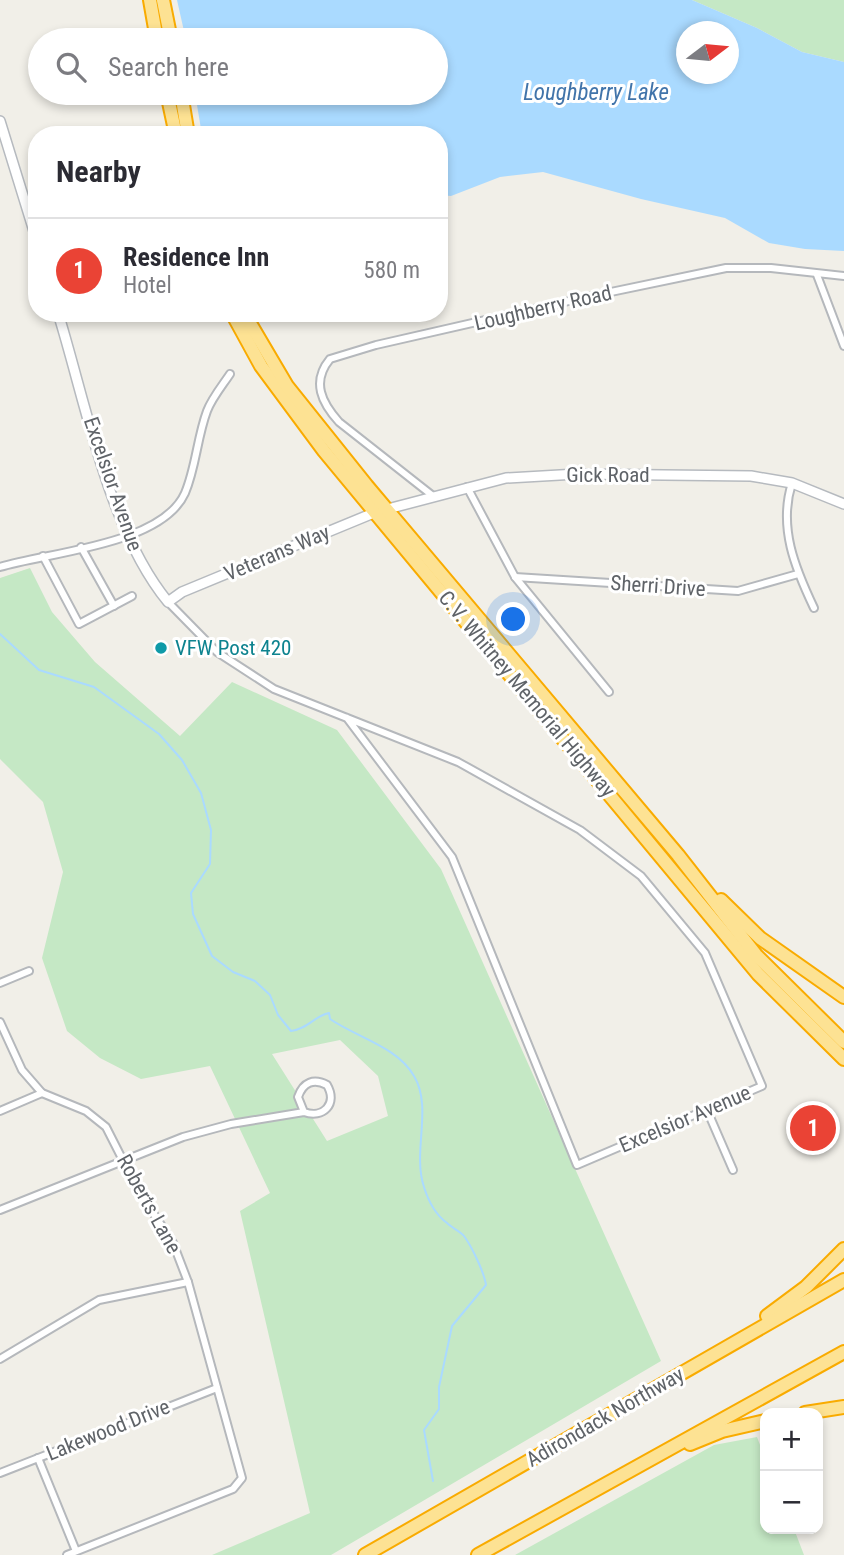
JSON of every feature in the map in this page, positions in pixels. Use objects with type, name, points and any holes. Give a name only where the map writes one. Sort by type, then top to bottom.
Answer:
[{"type":"highway","points":[[150,0],[155,28]]},
{"type":"highway","points":[[163,0],[169,28]]},
{"type":"highway","points":[[170,105],[174,126]]},
{"type":"highway","points":[[183,105],[186,126]]},
{"type":"highway","name":"C.V. Whitney Memorial Highway","points":[[237,322],[261,366],[293,412],[382,511],[678,855],[756,955],[844,1042]]},
{"type":"highway","name":"C.V. Whitney Memorial Highway","points":[[249,322],[287,386],[382,511],[758,974],[844,1059]]},
{"type":"highway","points":[[678,855],[760,938],[844,996]]},
{"type":"highway","points":[[715,1352],[806,1287],[844,1249]]},
{"type":"highway","name":"Adirondack Northway","points":[[365,1555],[844,1280]]},
{"type":"highway","points":[[478,1555],[844,1352]]},
{"type":"highway","points":[[823,1410],[844,1406]]},
{"type":"highway","points":[[638,1465],[722,1431],[760,1422]]},
{"type":"street","points":[[0,121],[28,212]]},
{"type":"street","name":"Loughberry Road","points":[[433,496],[339,422],[328,409],[321,398],[319,381],[331,359],[376,345],[582,298],[740,267],[844,276]]},
{"type":"street","points":[[817,275],[844,346]]},
{"type":"street","name":"Excelsior Avenue","points":[[61,322],[127,536],[168,602],[196,633],[243,670],[274,689],[347,718],[457,762],[531,800],[586,834],[641,876],[705,953],[762,1086],[577,1165],[452,857],[347,718]]},
{"type":"street","points":[[2,566],[127,536],[153,525],[179,503],[191,478],[208,408],[230,374]]},
{"type":"street","name":"Gick Road","points":[[382,511],[467,487],[515,477],[577,474],[751,476],[792,483],[844,504]]},
{"type":"street","points":[[792,483],[784,513],[798,574],[814,608]]},
{"type":"street","points":[[467,487],[515,578],[609,692]]},
{"type":"street","name":"Veterans Way","points":[[168,602],[182,592],[382,511]]},
{"type":"street","points":[[81,547],[114,606]]},
{"type":"street","points":[[43,556],[79,624],[132,596]]},
{"type":"street","name":"Sherri Drive","points":[[515,578],[738,591],[798,574]]},
{"type":"street","points":[[0,984],[29,971]]},
{"type":"street","name":"Roberts Lane","points":[[0,1022],[22,1070],[42,1093],[86,1111],[99,1120],[111,1134],[123,1161],[173,1243],[188,1282],[241,1474],[241,1482],[233,1489],[76,1552]]},
{"type":"street","points":[[0,1210],[206,1129],[304,1112],[313,1115],[326,1110],[332,1099],[327,1085],[314,1081],[300,1090],[299,1105],[304,1112]]},
{"type":"street","points":[[0,1111],[42,1093]]},
{"type":"street","points":[[707,1110],[733,1170]]},
{"type":"street","points":[[0,1359],[99,1300],[188,1282]]},
{"type":"street","name":"Lakewood Drive","points":[[0,1473],[217,1388]]},
{"type":"street","points":[[38,1458],[76,1552],[68,1555]]},
{"type":"green space","points":[[692,0],[844,0],[844,62],[802,52],[757,28]]},
{"type":"green space","points":[[30,568],[52,612],[95,662],[180,736],[232,682],[337,730],[441,869],[661,1361],[331,1555],[212,1555],[310,1513],[240,1211],[270,1193],[210,1066],[141,1079],[100,1058],[67,1031],[42,958],[63,872],[43,802],[0,759],[0,578]],"holes":[[[340,1040],[378,1076],[388,1116],[327,1141],[272,1054]]]},
{"type":"green space","points":[[757,1437],[760,1445],[760,1534],[796,1534],[804,1555],[515,1555],[714,1445]]},
{"type":"water","name":"Loughberry Lake","points":[[177,0],[692,0],[757,28],[802,52],[844,62],[844,251],[805,249],[769,243],[725,218],[641,199],[543,172],[500,177],[448,196],[448,126],[200,126],[197,105],[448,105],[448,28],[183,28]]},
{"type":"waterway","points":[[0,634],[39,670],[94,687],[159,734],[182,760],[201,793],[211,830],[210,864],[191,893],[193,914],[212,956],[233,972],[255,981],[270,995],[278,1015],[291,1031],[329,1013],[330,1019],[398,1057],[414,1076],[422,1102],[420,1159],[426,1192],[439,1216],[467,1241],[486,1285],[452,1326],[439,1387],[439,1409],[424,1430],[433,1481]]},
{"type":"place","name":"VFW Post 420","points":[[161,648]]},
{"type":"place","name":"Residence Inn","points":[[813,1128]]}]
